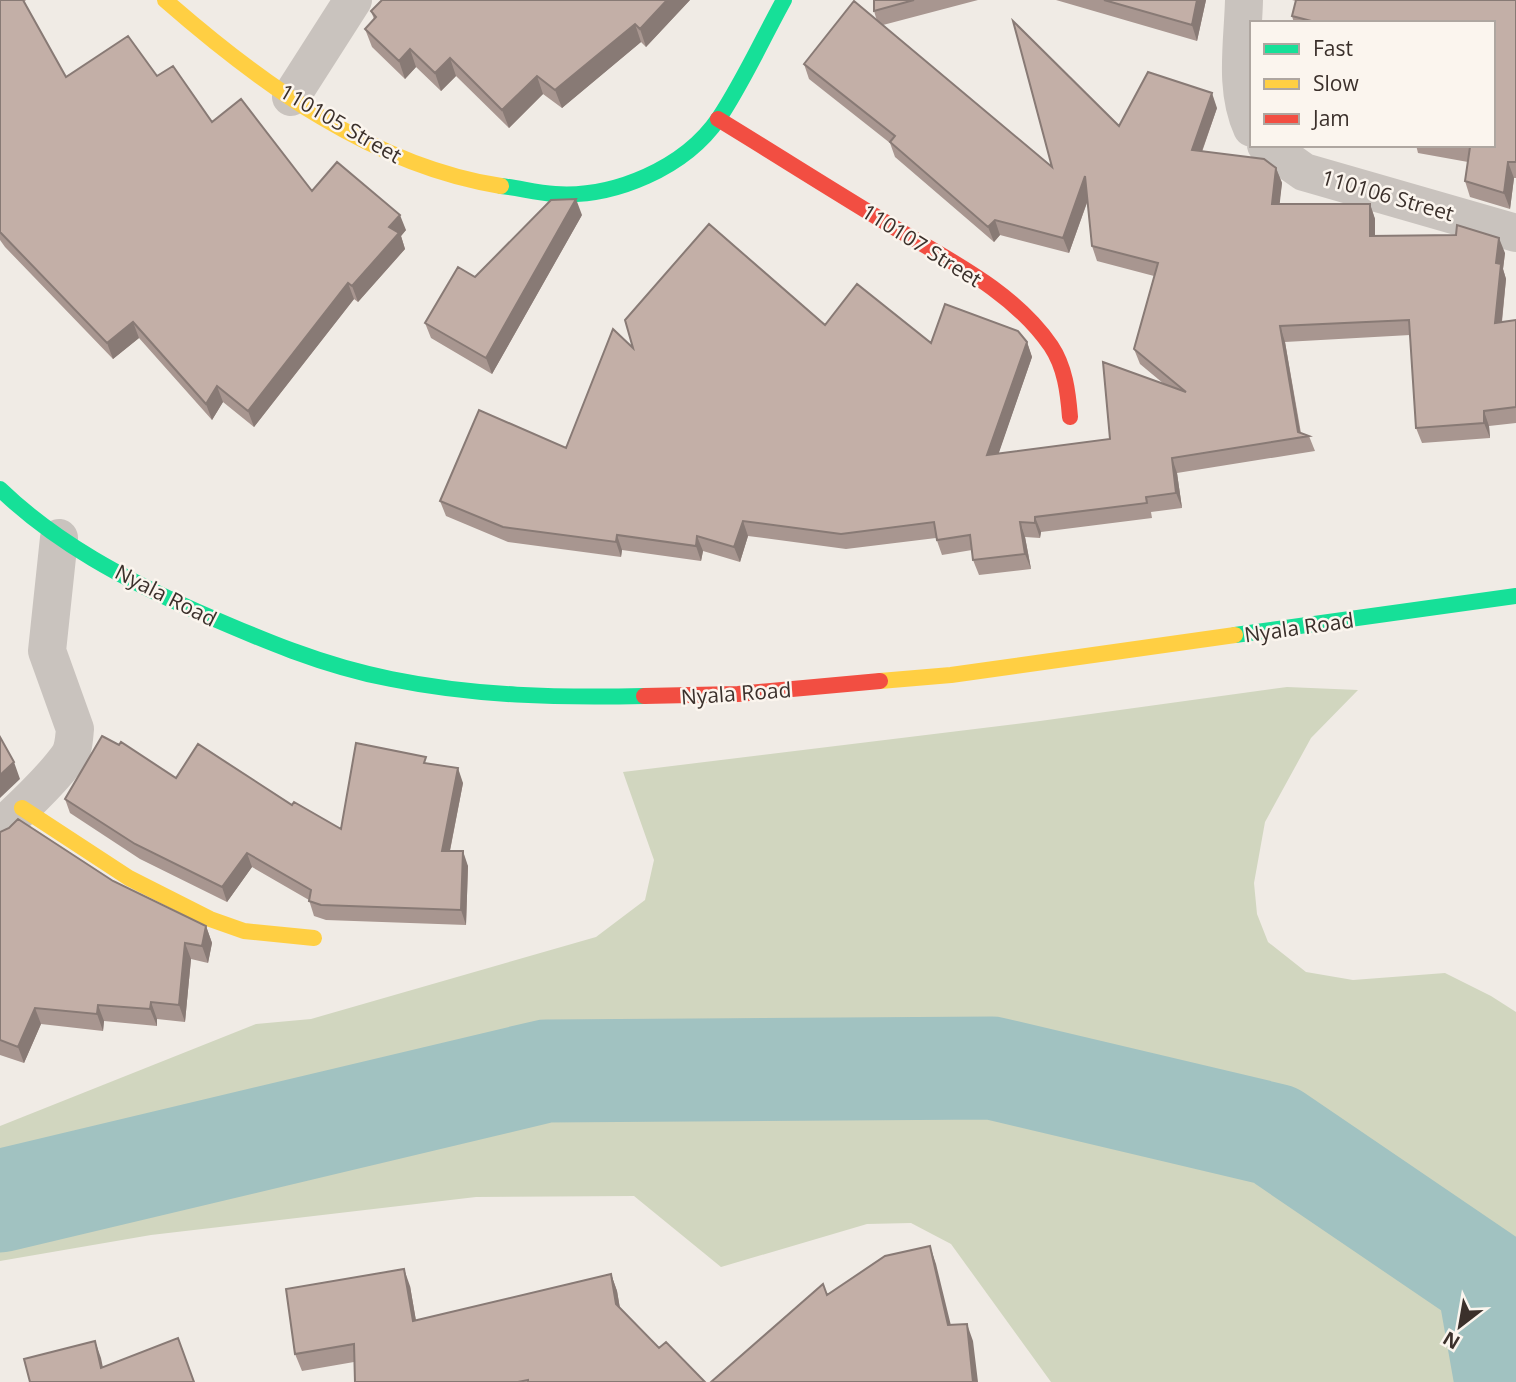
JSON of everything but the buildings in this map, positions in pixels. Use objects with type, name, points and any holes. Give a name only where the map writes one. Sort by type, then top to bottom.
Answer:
[{"type":"street","name":"110105 Street","points":[[165,0],[204,34],[292,97],[370,144],[416,165],[471,180],[555,194],[596,192],[641,179],[667,166],[697,141],[718,119],[784,0]]},
{"type":"street","points":[[292,97],[353,0]]},
{"type":"street","points":[[1244,0],[1241,93],[1250,124]]},
{"type":"street","name":"110107 Street","points":[[718,119],[947,259],[1016,307],[1052,347],[1061,365],[1067,382],[1070,417]]},
{"type":"street","name":"110106 Street","points":[[1268,147],[1304,172],[1516,233]]},
{"type":"street","name":"Nyala Road","points":[[0,489],[59,538],[150,591],[213,620],[315,659],[389,679],[436,687],[561,698],[738,694],[951,676],[1516,596]]},
{"type":"street","points":[[59,538],[47,651],[75,729],[74,742],[70,754],[11,818],[210,919],[244,931],[314,938]]},
{"type":"green space","points":[[1287,687],[1358,690],[1311,738],[1265,822],[1254,883],[1257,914],[1268,942],[1306,972],[1353,980],[1445,973],[1516,1012],[1516,1382],[1051,1382],[951,1244],[911,1223],[867,1224],[721,1267],[634,1196],[476,1197],[151,1235],[0,1261],[0,1126],[256,1024],[311,1019],[596,937],[645,900],[654,860],[623,772],[1040,721]]},
{"type":"waterway","points":[[0,1201],[546,1071],[992,1068],[1275,1135],[1488,1280],[1506,1382]]},
{"type":"traffic: fast","points":[[501,186],[548,193],[578,194],[624,185],[668,165],[705,136],[719,118],[784,0]]},
{"type":"traffic: fast","points":[[0,489],[44,526],[118,573],[220,621],[316,659],[366,673],[454,689],[548,696],[644,696]]},
{"type":"traffic: fast","points":[[1235,635],[1516,596]]},
{"type":"traffic: slow","points":[[165,0],[240,62],[321,117],[364,141],[454,176],[501,186]]},
{"type":"traffic: slow","points":[[880,681],[951,675],[1235,635]]},
{"type":"traffic: slow","points":[[22,808],[129,878],[210,919],[244,931],[314,938]]},
{"type":"traffic: jam","points":[[718,119],[959,265],[1018,309],[1036,326],[1060,362],[1070,417]]},
{"type":"traffic: jam","points":[[644,696],[738,694],[880,681]]}]
